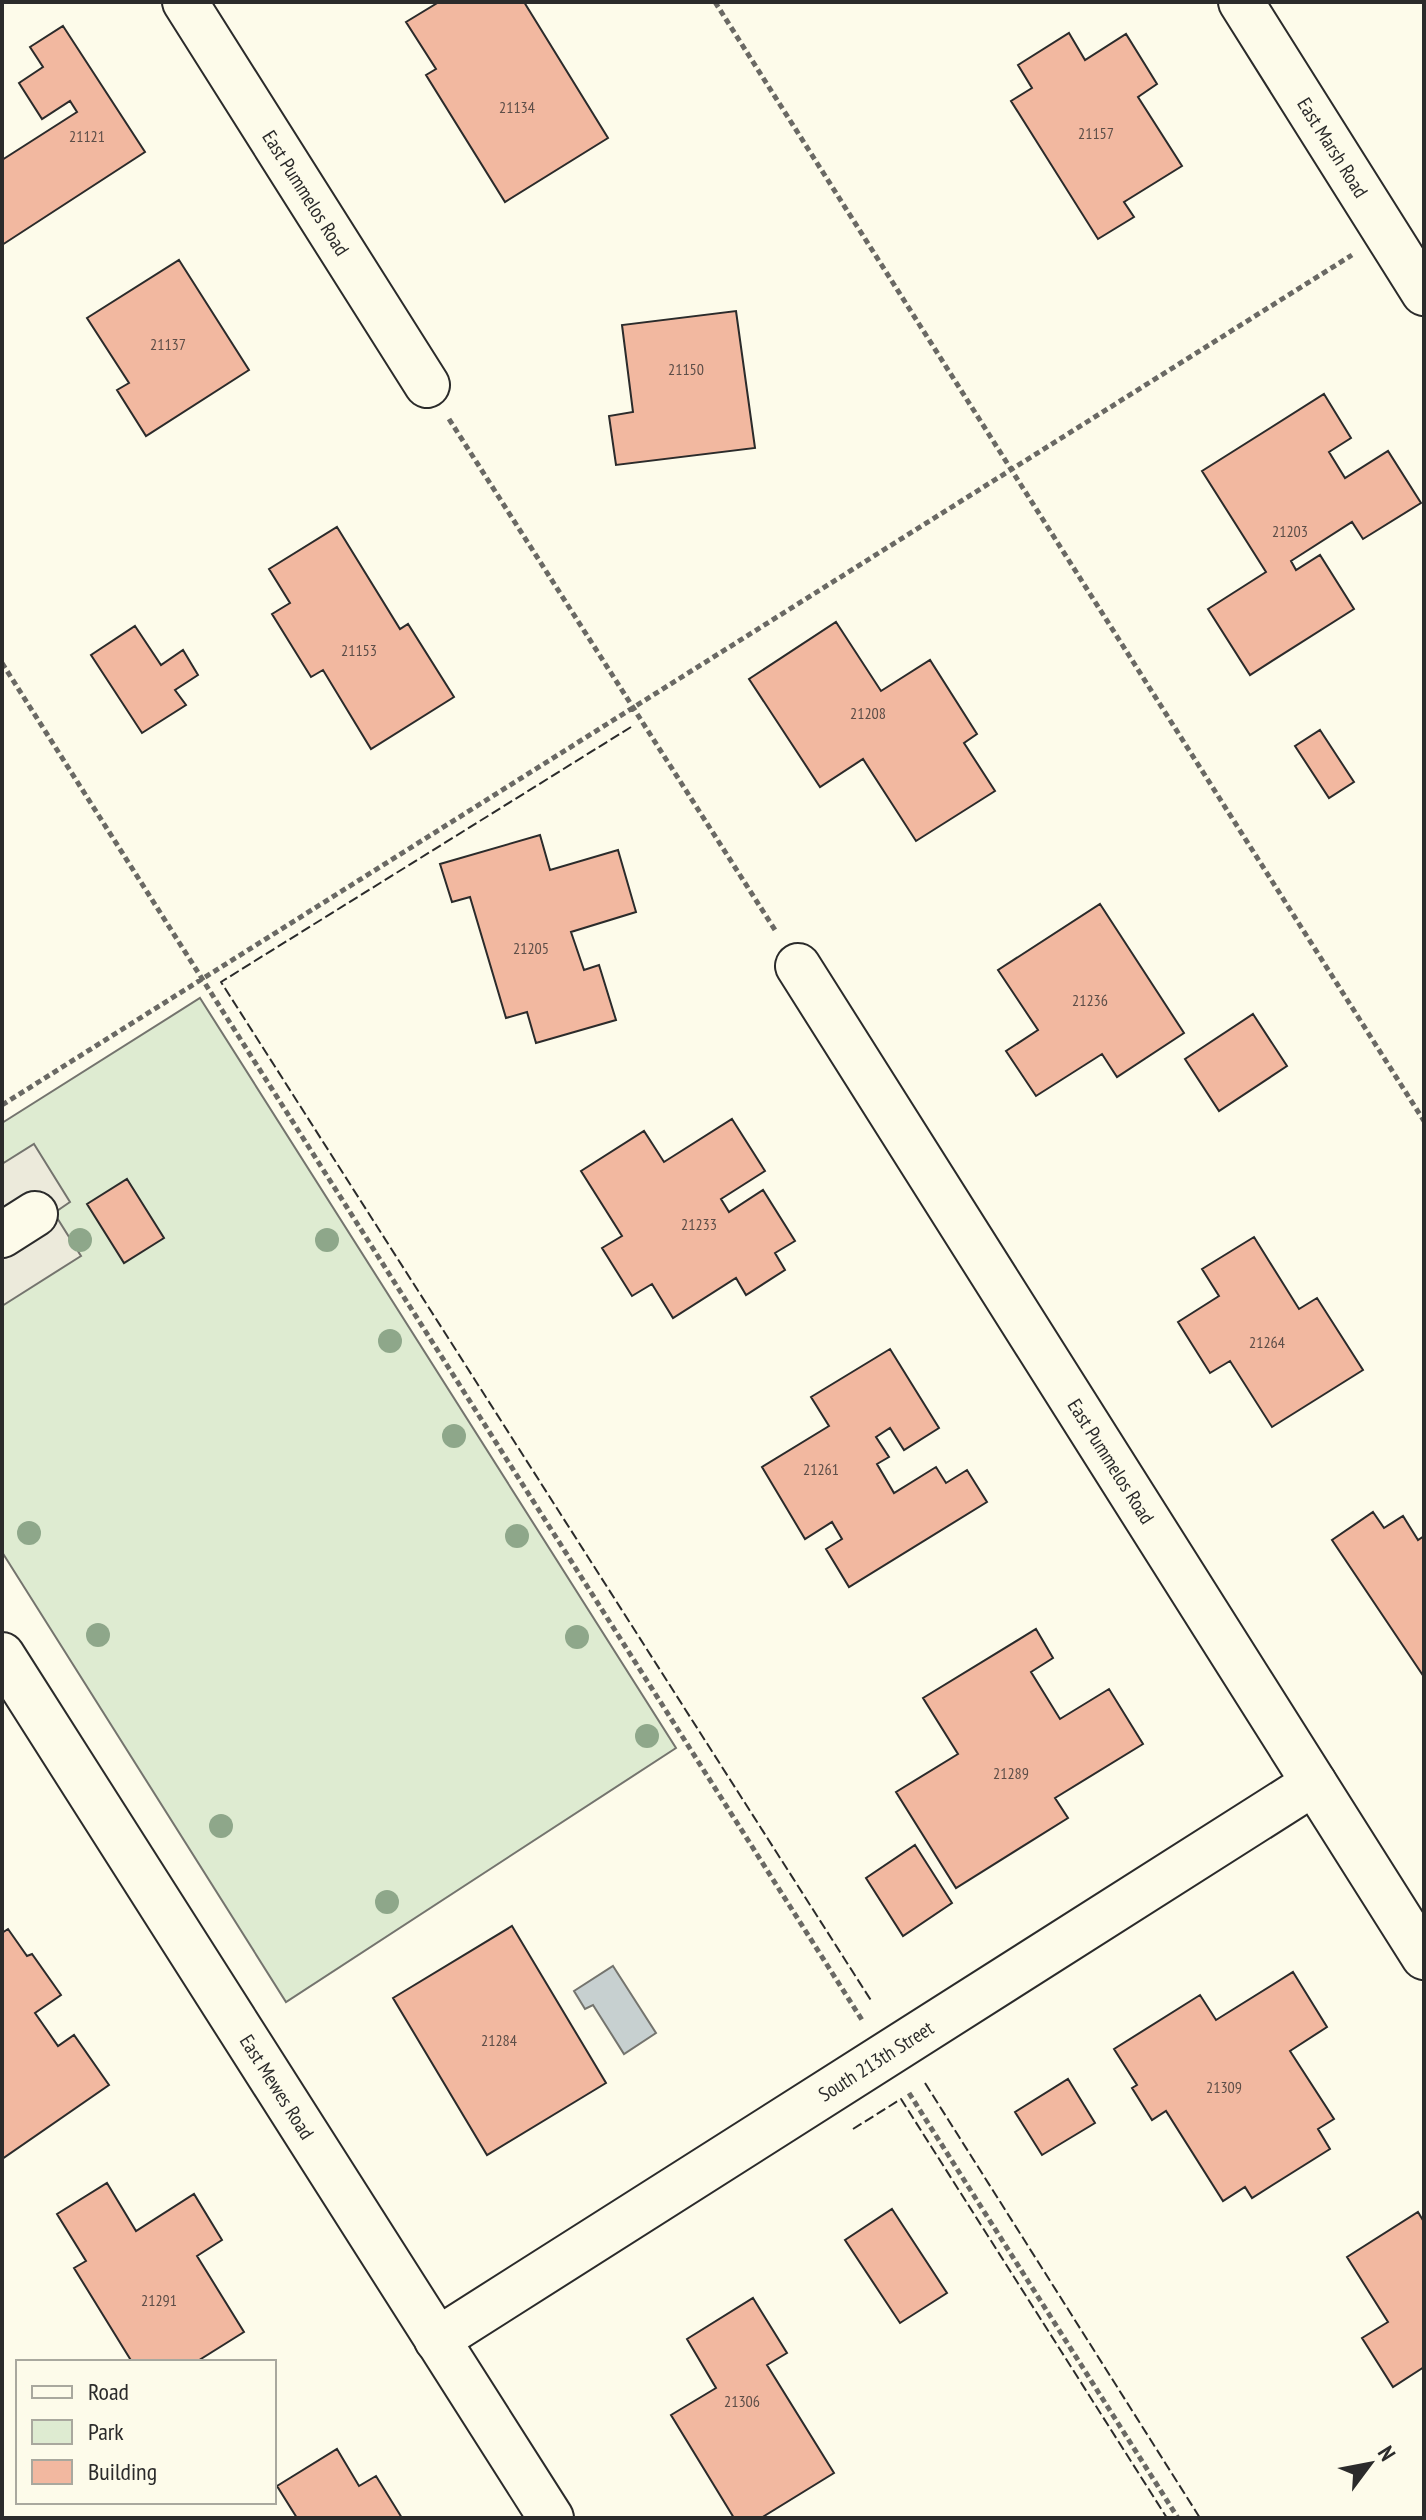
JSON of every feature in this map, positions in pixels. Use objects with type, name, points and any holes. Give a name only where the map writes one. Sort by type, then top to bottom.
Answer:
[{"type":"street","name":"East Pummelos Road","points":[[185,2],[427,385]]},
{"type":"street","name":"East Marsh Road","points":[[1241,2],[1424,293]]},
{"type":"street","name":"East Pummelos Road","points":[[798,966],[1424,1957]]},
{"type":"street","name":"East Mewes Road","points":[[2,1655],[551,2518]]},
{"type":"street","name":"South 213th Street","points":[[437,2340],[1314,1783]]},
{"type":"path","points":[[715,2],[1424,1121]]},
{"type":"path","points":[[2,1105],[1386,233]]},
{"type":"path","points":[[427,385],[798,966]]},
{"type":"path","points":[[2,663],[1178,2518]]},
{"type":"green space","points":[[200,998],[676,1748],[286,2002],[2,1552],[2,1123]]},
{"type":"shaded area","points":[[34,1144],[70,1202],[54,1213],[81,1256],[2,1306],[2,1164]]},
{"type":"shaded area","points":[[613,1966],[656,2033],[624,2054],[593,2005],[585,2009],[574,1991]]},
{"type":"building","points":[[439,2],[524,2],[608,138],[505,202],[426,75],[436,69],[406,22]]},
{"type":"building","points":[[63,26],[145,152],[2,245],[2,160],[77,112],[70,101],[42,119],[19,83],[43,67],[30,47]]},
{"type":"building","points":[[1069,33],[1085,60],[1126,34],[1157,84],[1138,97],[1182,166],[1124,202],[1134,217],[1098,239],[1011,101],[1032,88],[1018,65]]},
{"type":"building","points":[[179,260],[249,370],[146,436],[117,390],[129,383],[87,318]]},
{"type":"building","points":[[736,311],[755,448],[616,465],[609,416],[633,412],[622,325]]},
{"type":"building","points":[[1324,394],[1351,438],[1329,452],[1345,478],[1388,451],[1421,503],[1363,539],[1352,522],[1291,561],[1296,570],[1320,555],[1354,609],[1250,675],[1208,609],[1266,572],[1202,471]]},
{"type":"building","points":[[337,527],[400,629],[408,624],[454,697],[371,749],[323,670],[311,677],[272,614],[290,603],[269,569]]},
{"type":"building","points":[[836,622],[881,691],[930,660],[977,734],[964,743],[995,791],[916,841],[863,759],[820,787],[749,679]]},
{"type":"building","points":[[135,626],[161,665],[183,650],[198,675],[175,690],[186,705],[142,733],[91,655]]},
{"type":"building","points":[[1320,730],[1354,782],[1329,798],[1295,746]]},
{"type":"building","points":[[540,835],[550,870],[618,850],[636,912],[571,932],[584,970],[599,965],[616,1020],[536,1043],[527,1012],[506,1018],[470,897],[452,902],[440,864]]},
{"type":"building","points":[[1100,904],[1184,1033],[1117,1077],[1102,1054],[1036,1096],[1006,1051],[1038,1030],[998,970]]},
{"type":"building","points":[[1253,1014],[1287,1066],[1219,1111],[1185,1059]]},
{"type":"building","points":[[732,1119],[765,1171],[721,1199],[729,1212],[763,1190],[795,1241],[775,1253],[785,1270],[746,1295],[736,1278],[673,1318],[652,1284],[632,1296],[602,1248],[622,1236],[581,1171],[644,1131],[664,1162]]},
{"type":"building","points":[[127,1179],[164,1238],[124,1263],[87,1204]]},
{"type":"building","points":[[1254,1237],[1299,1309],[1317,1298],[1363,1370],[1272,1427],[1230,1361],[1210,1373],[1178,1322],[1219,1296],[1202,1269]]},
{"type":"building","points":[[890,1349],[939,1428],[904,1450],[890,1428],[876,1437],[889,1457],[877,1464],[894,1493],[936,1467],[946,1483],[967,1470],[987,1502],[849,1587],[826,1549],[842,1539],[832,1522],[805,1539],[762,1467],[829,1426],[811,1397]]},
{"type":"building","points":[[1373,1512],[1384,1528],[1403,1516],[1418,1540],[1424,1536],[1424,1677],[1332,1540]]},
{"type":"building","points":[[1036,1629],[1053,1658],[1031,1672],[1060,1719],[1109,1689],[1143,1744],[1055,1798],[1068,1818],[956,1888],[896,1792],[958,1754],[923,1698]]},
{"type":"building","points":[[915,1845],[952,1903],[903,1936],[866,1878]]},
{"type":"building","points":[[512,1926],[606,2083],[487,2155],[393,1998]]},
{"type":"building","points":[[8,1929],[27,1956],[32,1954],[61,1995],[35,2013],[58,2046],[74,2035],[109,2085],[2,2159],[2,1933]]},
{"type":"building","points":[[1293,1972],[1327,2027],[1290,2051],[1334,2119],[1318,2129],[1330,2149],[1252,2198],[1245,2187],[1223,2201],[1166,2111],[1152,2120],[1132,2088],[1137,2085],[1114,2049],[1200,1995],[1216,2020]]},
{"type":"building","points":[[1068,2079],[1095,2123],[1042,2155],[1015,2112]]},
{"type":"building","points":[[107,2183],[136,2231],[194,2194],[222,2240],[197,2256],[244,2332],[199,2360],[131,2360],[74,2268],[86,2261],[57,2214]]},
{"type":"building","points":[[892,2209],[947,2293],[900,2323],[845,2240]]},
{"type":"building","points":[[1418,2212],[1424,2222],[1424,2367],[1393,2387],[1362,2338],[1388,2322],[1347,2257]]},
{"type":"building","points":[[753,2298],[787,2353],[767,2365],[834,2473],[761,2518],[734,2518],[671,2415],[716,2388],[687,2339]]},
{"type":"building","points":[[337,2449],[359,2486],[376,2476],[402,2518],[297,2518],[277,2486]]},
{"type":"fence","points":[[631,727],[221,982],[872,2002]]},
{"type":"fence","points":[[925,2083],[1200,2518]]},
{"type":"fence","points":[[853,2129],[901,2099],[1167,2518]]}]
